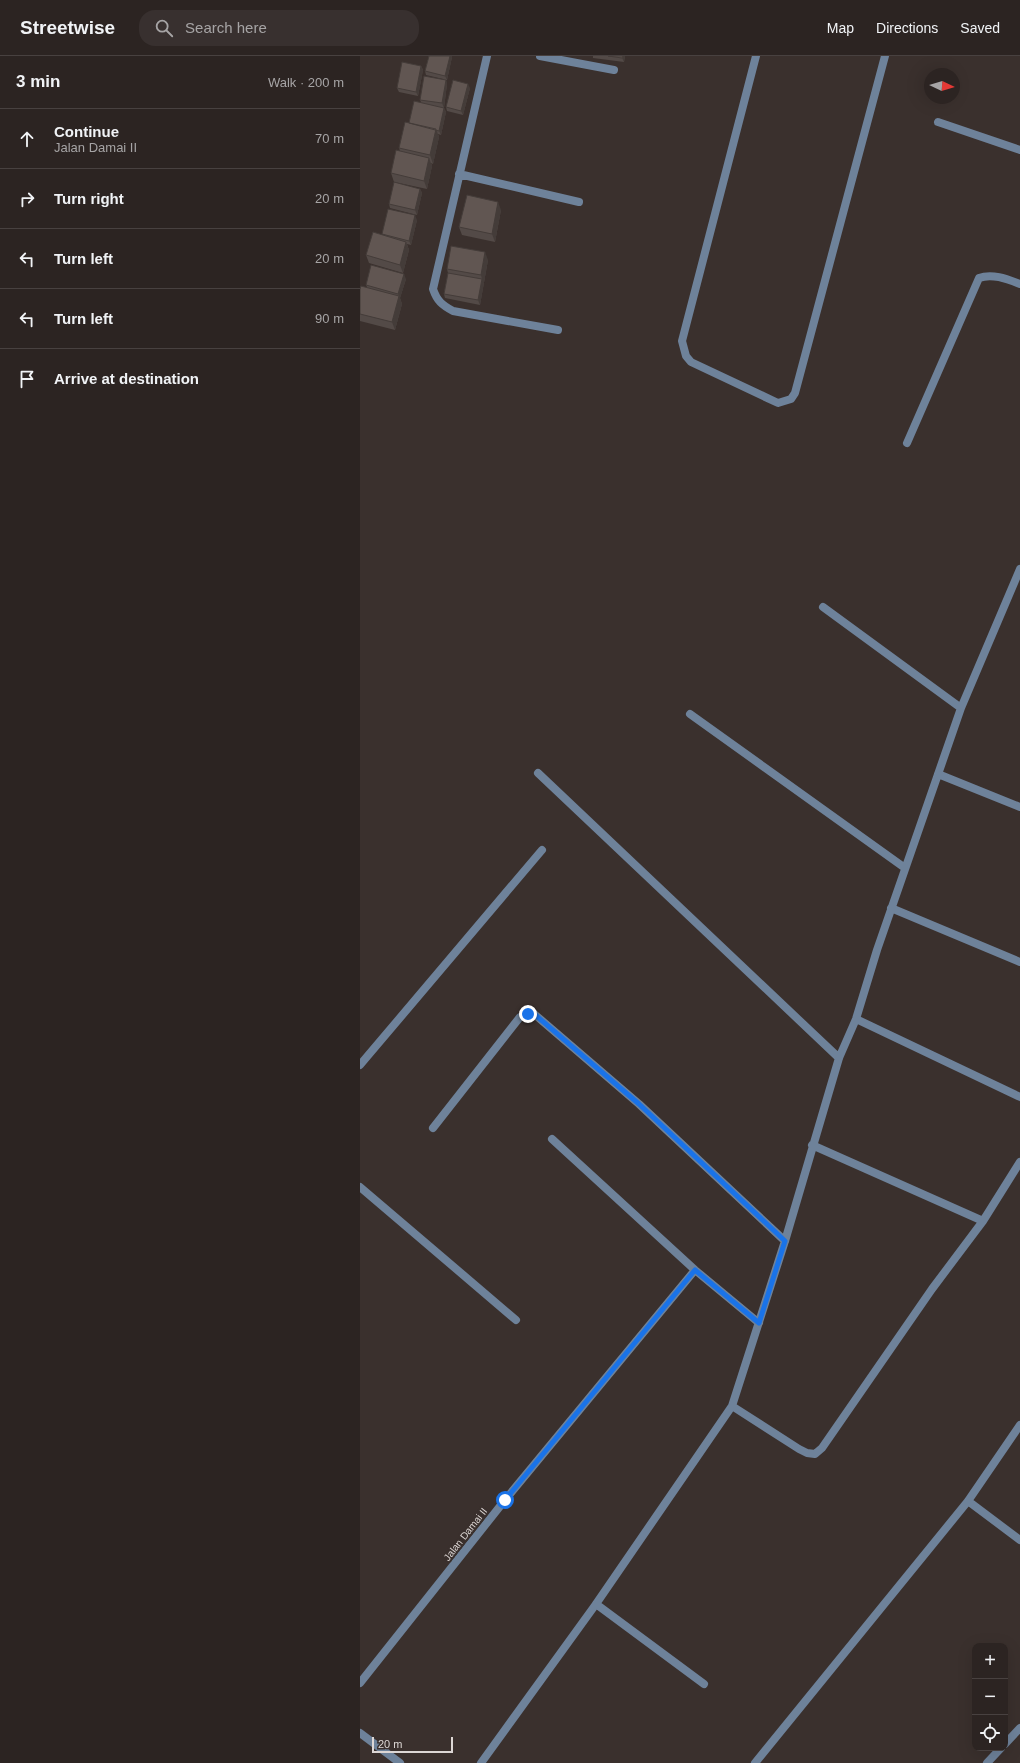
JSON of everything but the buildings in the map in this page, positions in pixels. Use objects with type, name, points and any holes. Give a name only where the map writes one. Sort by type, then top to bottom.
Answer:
[{"type":"street","points":[[487,56],[433,289],[436,299],[453,311],[558,330]]},
{"type":"street","points":[[540,56],[614,70]]},
{"type":"street","points":[[756,56],[682,341],[686,356],[691,362],[778,403],[791,399],[795,393],[885,56]]},
{"type":"street","points":[[938,122],[1020,150]]},
{"type":"street","points":[[459,174],[579,202]]},
{"type":"street","points":[[907,443],[979,278],[986,275],[1003,278],[1020,284]]},
{"type":"street","points":[[481,1763],[596,1604],[732,1406],[785,1241],[812,1145],[839,1058],[856,1019],[892,908],[961,708],[1020,569]]},
{"type":"street","points":[[823,607],[961,708]]},
{"type":"street","points":[[690,714],[906,868]]},
{"type":"street","points":[[538,773],[839,1058]]},
{"type":"street","points":[[938,774],[1020,807]]},
{"type":"street","points":[[360,1065],[542,850]]},
{"type":"street","points":[[892,908],[1020,962]]},
{"type":"street","points":[[433,1128],[520,1017],[533,1013],[639,1104],[785,1241]]},
{"type":"street","points":[[856,1019],[1020,1097]]},
{"type":"street","points":[[552,1139],[695,1270],[759,1323]]},
{"type":"street","points":[[812,1145],[983,1221]]},
{"type":"street","points":[[732,1406],[807,1453],[815,1454],[822,1448],[932,1289],[983,1221],[1020,1162]]},
{"type":"street","points":[[360,1187],[516,1320]]},
{"type":"street","name":"Jalan Damai II","points":[[360,1683],[505,1500],[695,1270]]},
{"type":"street","points":[[755,1763],[968,1501],[1020,1425]]},
{"type":"street","points":[[968,1501],[1020,1540]]},
{"type":"street","points":[[596,1604],[704,1684]]},
{"type":"street","points":[[1008,1741],[1020,1728]]},
{"type":"street","points":[[360,1733],[400,1763]]},
{"type":"street","points":[[987,1763],[998,1751]]},
{"type":"route","points":[[505,1500],[695,1270],[759,1323],[785,1241],[639,1104],[533,1013],[528,1014]]}]
